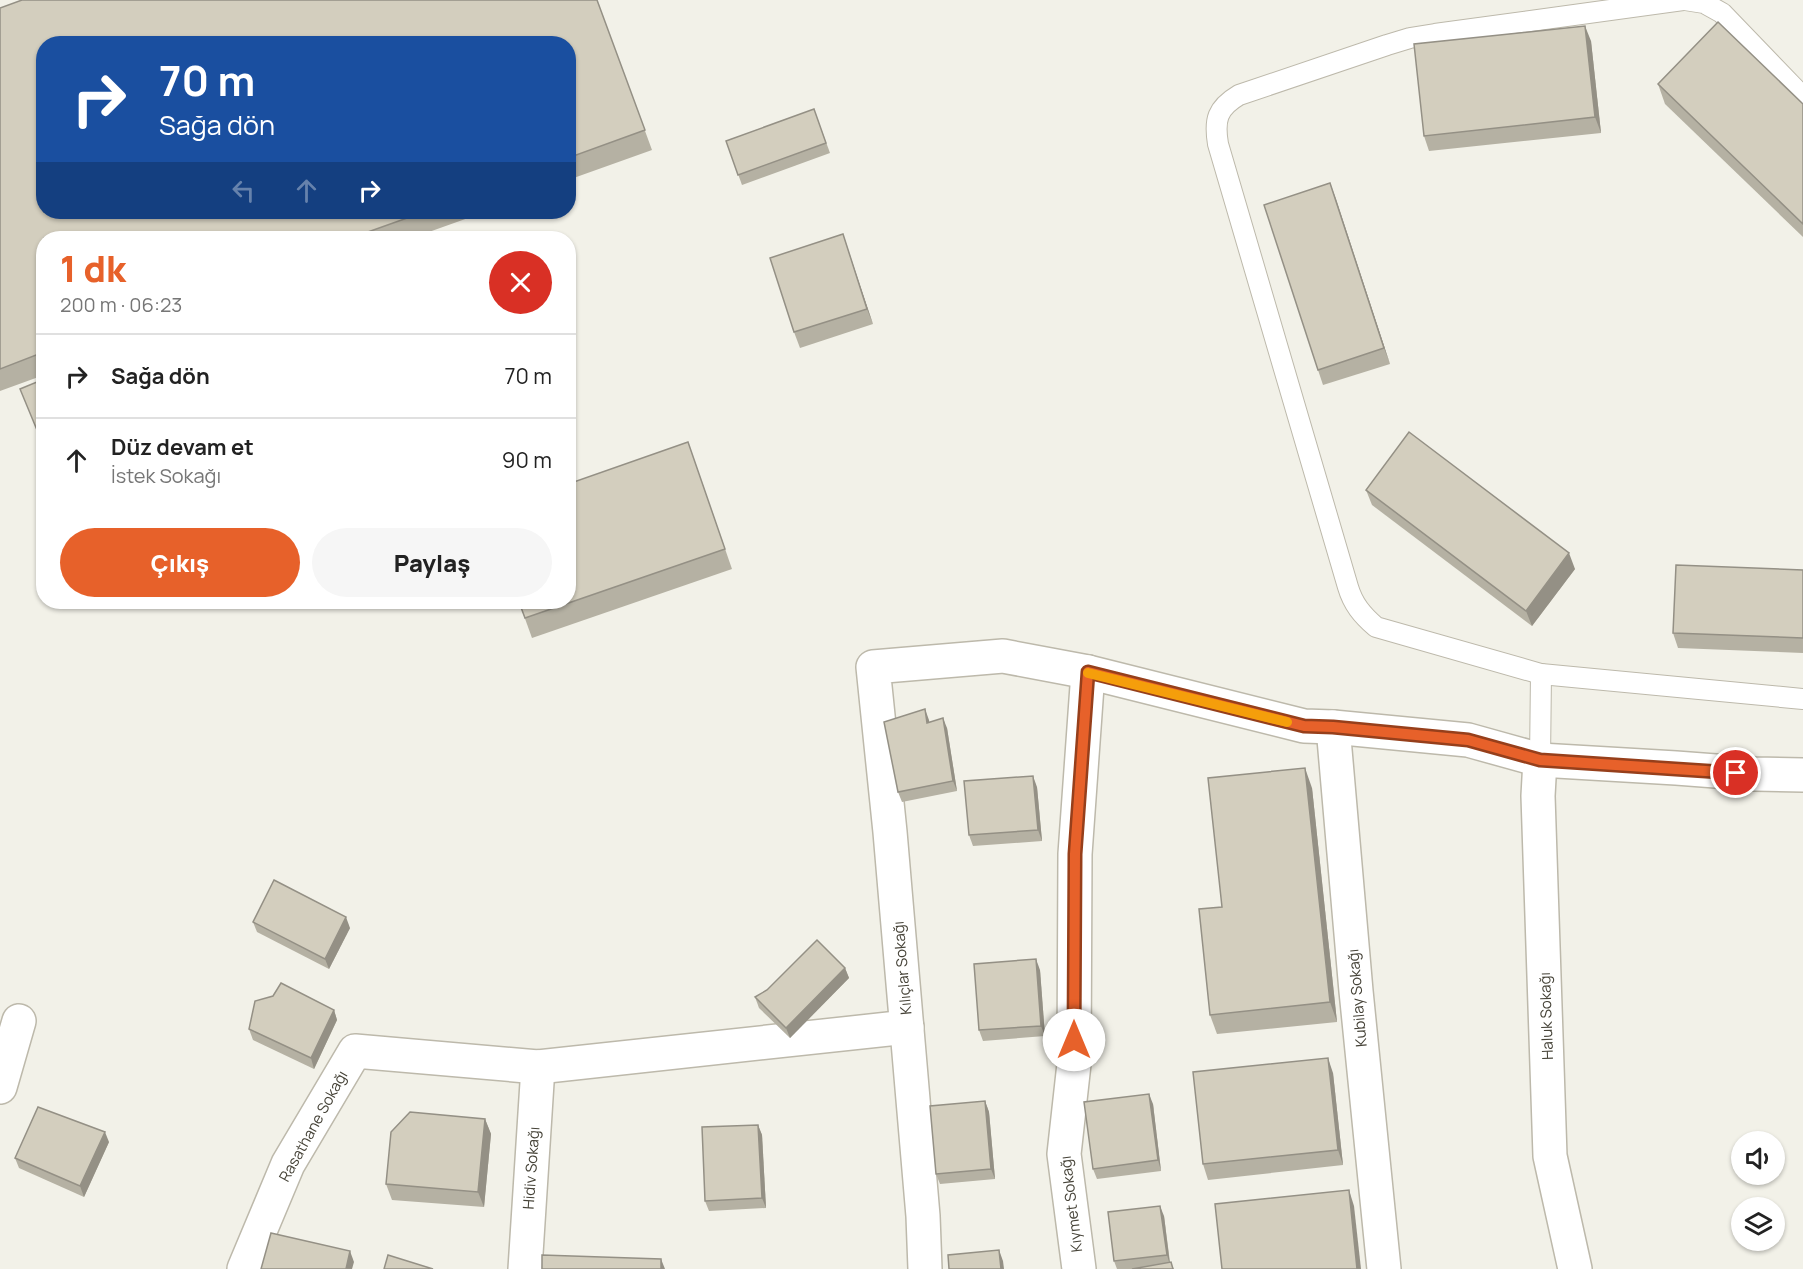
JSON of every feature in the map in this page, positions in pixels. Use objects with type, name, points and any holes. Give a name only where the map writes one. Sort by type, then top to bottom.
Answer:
[{"type":"street","name":"Kılıçlar Sokağı","points":[[924,1269],[923,1216],[907,1027],[873,667],[1003,656],[1088,672]]},
{"type":"street","points":[[1088,672],[1304,726],[1468,740],[1540,760],[1803,775]]},
{"type":"street","name":"Kıymet Sokağı","points":[[1079,1269],[1064,1154],[1074,1064],[1075,854],[1088,672]]},
{"type":"street","name":"Kubilay Sokağı","points":[[1333,727],[1356,991],[1384,1269]]},
{"type":"street","name":"Haluk Sokağı","points":[[1540,760],[1539,796],[1550,1156],[1575,1269]]},
{"type":"street","points":[[0,1087],[19,1021]]},
{"type":"street","points":[[538,1067],[907,1027]]},
{"type":"street","name":"Rasathane Sokağı","points":[[244,1269],[288,1164],[355,1051],[538,1067]]},
{"type":"street","name":"Hidiv Sokağı","points":[[525,1269],[538,1067]]},
{"type":"lane","points":[[1803,97],[1722,13],[1704,3],[1684,0],[1410,38],[1239,95],[1219,112],[1216,123],[1218,144],[1352,600],[1359,612],[1376,627],[1541,674],[1803,699]]},
{"type":"lane","points":[[1540,760],[1541,674]]},
{"type":"building","points":[[22,0],[597,0],[645,130],[576,155],[576,36],[36,36],[36,219],[404,219],[371,231],[36,231],[36,355],[0,369],[0,8]]},
{"type":"building","points":[[1718,22],[1803,104],[1803,224],[1658,84]]},
{"type":"building","points":[[1585,26],[1595,117],[1424,136],[1414,44]]},
{"type":"building","points":[[814,109],[826,143],[738,175],[726,141]]},
{"type":"building","points":[[1330,183],[1384,348],[1318,370],[1264,205]]},
{"type":"building","points":[[843,234],[867,309],[794,332],[770,258]]},
{"type":"building","points":[[36,382],[36,428],[20,389]]},
{"type":"building","points":[[1409,432],[1569,553],[1526,611],[1366,490]]},
{"type":"building","points":[[688,442],[725,549],[576,600],[576,481]]},
{"type":"building","points":[[1676,565],[1803,570],[1803,638],[1673,633]]},
{"type":"building","points":[[522,609],[551,609],[525,618]]},
{"type":"building","points":[[925,709],[927,723],[943,718],[953,781],[898,792],[884,722]]},
{"type":"building","points":[[1305,768],[1330,1002],[1210,1015],[1199,909],[1222,907],[1208,778]]},
{"type":"building","points":[[1033,776],[1038,830],[969,835],[964,781]]},
{"type":"building","points":[[274,880],[346,917],[325,959],[253,922]]},
{"type":"building","points":[[817,940],[845,968],[786,1028],[755,997],[767,990]]},
{"type":"building","points":[[1036,959],[1041,1026],[979,1030],[974,964]]},
{"type":"building","points":[[281,983],[334,1010],[311,1058],[249,1029],[255,1001],[273,996]]},
{"type":"building","points":[[1328,1058],[1338,1150],[1203,1164],[1193,1072]]},
{"type":"building","points":[[1149,1094],[1158,1160],[1093,1169],[1084,1102]]},
{"type":"building","points":[[985,1101],[991,1169],[936,1174],[930,1106]]},
{"type":"building","points":[[38,1107],[105,1132],[80,1186],[15,1158]]},
{"type":"building","points":[[410,1112],[485,1119],[478,1192],[386,1184],[391,1132]]},
{"type":"building","points":[[758,1125],[762,1198],[705,1201],[702,1127]]},
{"type":"building","points":[[1349,1190],[1357,1269],[1222,1269],[1215,1204]]},
{"type":"building","points":[[1160,1206],[1167,1255],[1114,1261],[1108,1212]]},
{"type":"building","points":[[271,1233],[350,1251],[346,1269],[261,1269]]},
{"type":"building","points":[[999,1250],[1001,1269],[949,1269],[948,1255]]},
{"type":"building","points":[[388,1255],[433,1269],[384,1269]]},
{"type":"building","points":[[542,1255],[661,1259],[661,1269],[542,1269]]},
{"type":"building","points":[[1171,1262],[1173,1269],[1132,1269]]},
{"type":"slow traffic","points":[[1088,673],[1287,722]]},
{"type":"route","points":[[1074,1040],[1075,854],[1088,672],[1304,726],[1468,740],[1540,760],[1736,773]]}]
